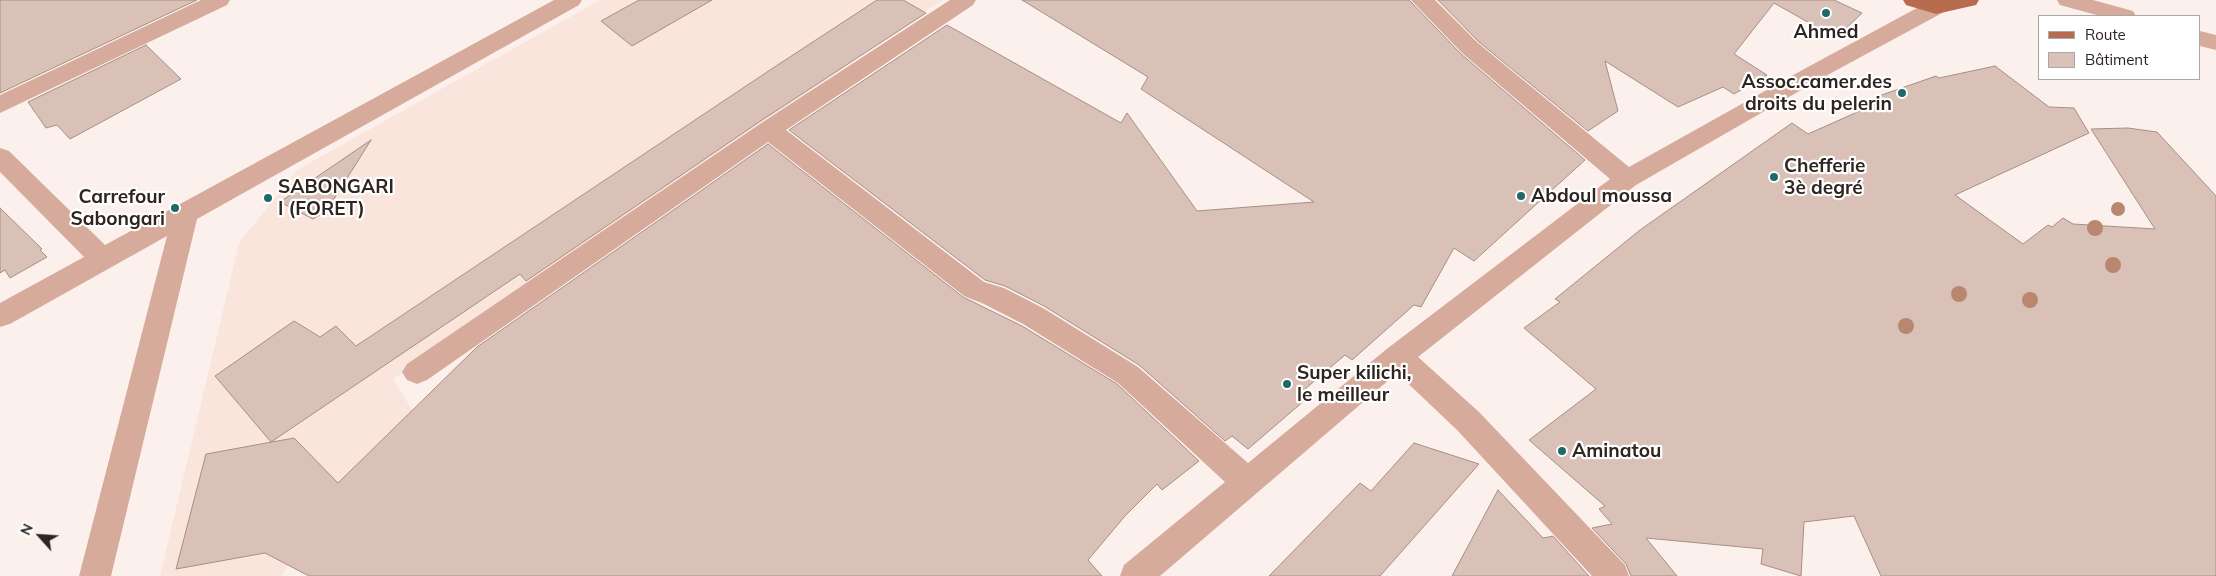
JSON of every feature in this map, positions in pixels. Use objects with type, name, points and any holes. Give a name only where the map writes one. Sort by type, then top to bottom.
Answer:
[{"type":"main road","points":[[1925,3],[1968,0]]},
{"type":"street","points":[[0,105],[219,0]]},
{"type":"street","points":[[0,316],[571,0]]},
{"type":"street","points":[[416,372],[769,130],[965,0]]},
{"type":"street","points":[[1422,0],[1477,54],[1627,179]]},
{"type":"street","points":[[2068,0],[2121,15]]},
{"type":"street","points":[[1136,576],[1398,356],[1627,179],[1805,78],[1925,3]]},
{"type":"street","points":[[2201,38],[2216,43]]},
{"type":"street","points":[[769,130],[974,288],[1033,316],[1128,375],[1248,483]]},
{"type":"street","points":[[0,156],[103,260]]},
{"type":"street","points":[[95,576],[186,212]]},
{"type":"street","points":[[1398,356],[1468,421],[1613,576]]},
{"type":"shaded area","points":[[600,0],[942,0],[393,379],[421,424],[313,530],[281,576],[160,576],[239,243],[297,170]]},
{"type":"building","points":[[0,0],[197,0],[0,93]]},
{"type":"building","points":[[639,0],[712,0],[632,46],[601,21]]},
{"type":"building","points":[[877,0],[903,0],[926,13],[759,122],[526,281],[520,274],[271,442],[215,376],[294,321],[320,337],[336,326],[356,346]]},
{"type":"building","points":[[1022,0],[1409,0],[1461,54],[1585,160],[1474,261],[1454,248],[1421,307],[1414,305],[1352,360],[1345,355],[1298,395],[1305,400],[1248,449],[1232,436],[1225,441],[1139,365],[1044,306],[1005,286],[985,280],[789,130],[947,25],[1121,123],[1127,113],[1197,211],[1314,202],[1141,89],[1148,77]]},
{"type":"building","points":[[1438,0],[1834,0],[1862,13],[1836,38],[1774,3],[1734,54],[1767,75],[1734,94],[1723,87],[1678,107],[1605,61],[1618,111],[1588,131],[1479,42]]},
{"type":"building","points":[[146,45],[181,79],[70,139],[57,125],[46,128],[28,102]]},
{"type":"building","points":[[1995,66],[2049,107],[2074,108],[2089,133],[1955,195],[2023,244],[2048,225],[2052,227],[2063,218],[2073,224],[2155,229],[2091,129],[2128,128],[2157,132],[2216,196],[2216,576],[1881,576],[1854,516],[1804,522],[1801,576],[1761,564],[1763,549],[1646,538],[1677,576],[1631,576],[1626,564],[1592,528],[1612,524],[1599,509],[1605,506],[1529,440],[1596,389],[1524,328],[1560,302],[1555,299],[1640,230],[1792,123],[1808,134],[1882,101],[1876,97],[1936,76],[1939,78]]},
{"type":"building","points":[[371,140],[334,199],[333,207],[313,219],[280,202]]},
{"type":"building","points":[[768,144],[963,297],[1022,326],[1117,384],[1199,461],[1162,490],[1157,484],[1125,516],[1088,560],[1102,576],[309,576],[265,553],[176,569],[206,454],[294,438],[338,483],[477,347]]},
{"type":"building","points":[[0,208],[42,249],[40,250],[47,257],[10,278],[5,270],[0,273]]},
{"type":"building","points":[[1414,443],[1479,464],[1380,576],[1269,576],[1360,483],[1371,491]]},
{"type":"building","points":[[1498,490],[1543,538],[1553,536],[1589,576],[1452,576]]},
{"type":"place","name":"Ahmed","points":[[1826,13]]},
{"type":"place","name":"Assoc.camer.des droits du pelerin","points":[[1902,93]]},
{"type":"place","name":"Chefferie 3è degré","points":[[1774,177]]},
{"type":"place","name":"Abdoul moussa","points":[[1521,196]]},
{"type":"place","name":"SABONGARI I (FORET)","points":[[268,198]]},
{"type":"place","name":"Carrefour Sabongari","points":[[175,208]]},
{"type":"place","name":"Super kilichi, le meilleur","points":[[1287,384]]},
{"type":"place","name":"Aminatou","points":[[1562,451]]}]
